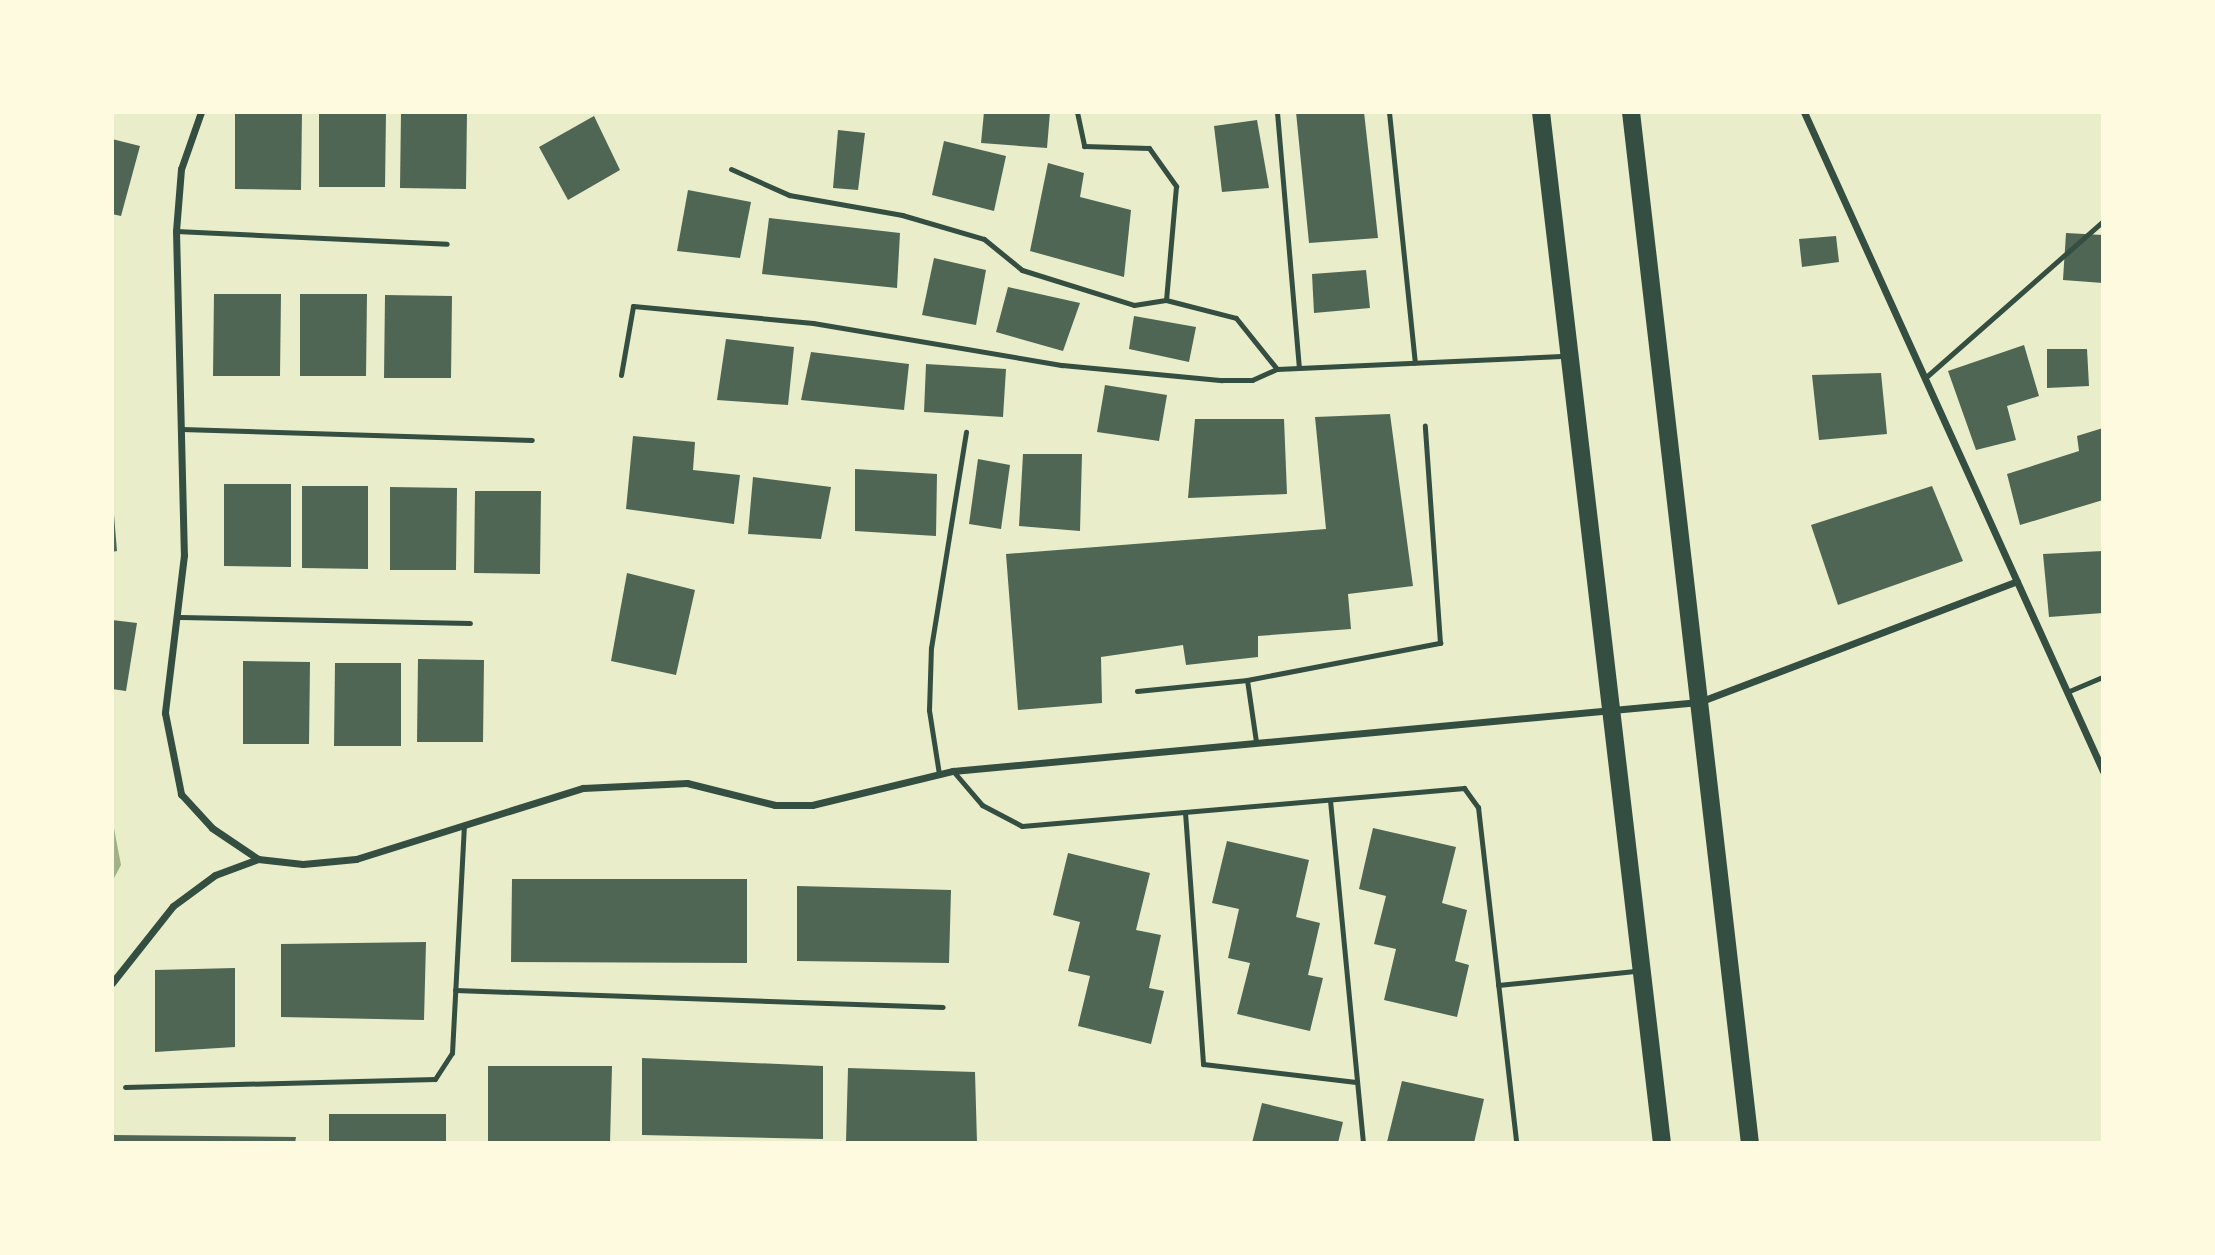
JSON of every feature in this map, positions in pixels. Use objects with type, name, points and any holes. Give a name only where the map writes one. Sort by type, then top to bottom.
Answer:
[{"type":"main road","points":[[1541,112],[1662,1143]]},
{"type":"main road","points":[[1631,112],[1749,1143]]},
{"type":"street","points":[[201,112],[181,169],[176,231],[181,429],[180,617],[164,713],[181,794],[212,828],[258,859],[303,864],[356,859],[583,788],[687,783],[775,806],[812,806],[953,771],[1611,708],[1699,702],[2017,582]]},
{"type":"street","points":[[1804,112],[2103,771]]},
{"type":"street","points":[[112,983],[173,906],[215,876],[258,859]]},
{"type":"lane","points":[[1077,112],[1084,146],[1149,148],[1176,187],[1166,300]]},
{"type":"lane","points":[[1277,112],[1299,368]]},
{"type":"lane","points":[[1388,112],[1415,363]]},
{"type":"lane","points":[[731,169],[789,195],[902,215],[984,240],[1022,270],[1134,305],[1166,300],[1236,318],[1277,369]]},
{"type":"lane","points":[[1925,378],[2103,221]]},
{"type":"lane","points":[[176,231],[447,244]]},
{"type":"lane","points":[[621,375],[633,306],[813,323],[1062,365],[1222,380],[1252,380],[1277,369],[1570,356]]},
{"type":"lane","points":[[1137,691],[1247,680],[1440,643],[1425,426]]},
{"type":"lane","points":[[181,429],[532,439]]},
{"type":"lane","points":[[939,774],[929,710],[931,648],[966,432]]},
{"type":"lane","points":[[180,617],[470,623]]},
{"type":"lane","points":[[2067,692],[2103,677]]},
{"type":"lane","points":[[1247,680],[1256,742]]},
{"type":"lane","points":[[953,771],[982,806],[1022,826],[1464,788],[1478,807],[1516,1143]]},
{"type":"lane","points":[[1329,800],[1363,1143]]},
{"type":"lane","points":[[1185,812],[1203,1063],[1356,1082]]},
{"type":"lane","points":[[125,1087],[435,1079],[452,1054],[464,826]]},
{"type":"lane","points":[[1498,985],[1642,970]]},
{"type":"lane","points":[[455,990],[943,1007]]},
{"type":"shaded area","points":[[112,818],[121,865],[112,882]]},
{"type":"building","points":[[235,112],[302,112],[301,190],[235,189]]},
{"type":"building","points":[[319,112],[386,112],[385,187],[319,187]]},
{"type":"building","points":[[401,112],[467,112],[466,189],[400,188]]},
{"type":"building","points":[[984,112],[1050,112],[1047,148],[981,143]]},
{"type":"building","points":[[1296,112],[1364,112],[1378,238],[1309,243]]},
{"type":"building","points":[[594,116],[620,170],[568,200],[539,147]]},
{"type":"building","points":[[1257,120],[1269,188],[1222,192],[1214,126]]},
{"type":"building","points":[[838,130],[865,133],[858,190],[833,188]]},
{"type":"building","points":[[112,139],[140,146],[121,216],[112,214]]},
{"type":"building","points":[[944,141],[1006,156],[994,211],[932,195]]},
{"type":"building","points":[[1048,163],[1084,173],[1080,197],[1131,210],[1124,277],[1030,251]]},
{"type":"building","points":[[688,190],[751,202],[740,258],[677,251]]},
{"type":"building","points":[[769,218],[900,233],[897,288],[762,274]]},
{"type":"building","points":[[2066,233],[2103,235],[2103,283],[2063,280]]},
{"type":"building","points":[[1836,236],[1839,262],[1802,267],[1799,239]]},
{"type":"building","points":[[934,258],[986,270],[976,325],[922,315]]},
{"type":"building","points":[[1366,270],[1370,308],[1314,313],[1312,274]]},
{"type":"building","points":[[1008,287],[1080,303],[1063,351],[996,332]]},
{"type":"building","points":[[214,294],[281,294],[280,376],[213,376]]},
{"type":"building","points":[[300,294],[367,294],[366,376],[300,376]]},
{"type":"building","points":[[385,295],[452,296],[451,378],[384,378]]},
{"type":"building","points":[[1134,316],[1196,327],[1189,362],[1129,349]]},
{"type":"building","points":[[726,339],[794,347],[788,405],[717,400]]},
{"type":"building","points":[[2024,345],[2039,396],[2007,406],[2016,440],[1976,450],[1948,371]]},
{"type":"building","points":[[2047,349],[2087,349],[2089,386],[2047,388]]},
{"type":"building","points":[[811,352],[909,364],[904,410],[801,400]]},
{"type":"building","points":[[926,364],[1006,369],[1003,417],[924,412]]},
{"type":"building","points":[[1881,373],[1887,434],[1819,440],[1812,375]]},
{"type":"building","points":[[1105,385],[1167,395],[1159,441],[1097,432]]},
{"type":"building","points":[[1390,414],[1413,586],[1348,594],[1351,629],[1258,636],[1258,657],[1186,665],[1183,645],[1101,657],[1102,703],[1018,710],[1006,554],[1326,529],[1315,417]]},
{"type":"building","points":[[1195,419],[1284,419],[1287,494],[1188,498]]},
{"type":"building","points":[[2103,428],[2103,500],[2020,525],[2007,474],[2079,451],[2077,436]]},
{"type":"building","points":[[633,436],[695,442],[693,470],[740,475],[734,524],[626,509]]},
{"type":"building","points":[[1023,454],[1082,454],[1080,531],[1019,526]]},
{"type":"building","points":[[978,459],[1010,465],[1001,529],[969,524]]},
{"type":"building","points":[[855,469],[937,474],[936,536],[855,531]]},
{"type":"building","points":[[753,477],[831,487],[821,539],[748,534]]},
{"type":"building","points":[[224,484],[291,484],[291,567],[224,566]]},
{"type":"building","points":[[302,486],[368,486],[368,569],[302,568]]},
{"type":"building","points":[[1932,486],[1963,561],[1838,605],[1811,525]]},
{"type":"building","points":[[390,487],[457,488],[456,570],[390,570]]},
{"type":"building","points":[[112,490],[117,551],[112,552]]},
{"type":"building","points":[[475,491],[541,491],[540,574],[474,573]]},
{"type":"building","points":[[2103,551],[2103,613],[2049,617],[2043,554]]},
{"type":"building","points":[[627,573],[695,590],[676,675],[611,661]]},
{"type":"building","points":[[112,620],[137,623],[126,691],[112,689]]},
{"type":"building","points":[[418,659],[484,660],[483,742],[417,742]]},
{"type":"building","points":[[243,661],[310,662],[309,744],[243,744]]},
{"type":"building","points":[[335,663],[401,663],[401,746],[334,746]]},
{"type":"building","points":[[1373,828],[1456,847],[1442,903],[1467,910],[1455,961],[1469,965],[1457,1017],[1384,1000],[1396,949],[1374,944],[1386,896],[1359,889]]},
{"type":"building","points":[[1227,841],[1309,860],[1296,917],[1320,923],[1308,975],[1323,978],[1310,1031],[1237,1014],[1250,963],[1228,958],[1239,909],[1212,903]]},
{"type":"building","points":[[1068,853],[1150,873],[1136,930],[1161,935],[1149,988],[1164,991],[1151,1044],[1078,1026],[1090,976],[1068,971],[1080,922],[1053,915]]},
{"type":"building","points":[[512,879],[747,879],[747,963],[511,962]]},
{"type":"building","points":[[797,886],[951,890],[949,963],[797,961]]},
{"type":"building","points":[[426,942],[424,1020],[281,1017],[281,944]]},
{"type":"building","points":[[235,968],[235,1047],[155,1052],[155,970]]},
{"type":"building","points":[[642,1058],[823,1066],[823,1139],[642,1135]]},
{"type":"building","points":[[488,1066],[612,1066],[610,1143],[488,1143]]},
{"type":"building","points":[[848,1068],[975,1072],[977,1143],[846,1142]]},
{"type":"building","points":[[1402,1081],[1484,1099],[1474,1143],[1387,1142]]},
{"type":"building","points":[[1262,1103],[1343,1122],[1338,1143],[1252,1143]]},
{"type":"building","points":[[329,1114],[446,1114],[446,1143],[329,1143]]},
{"type":"building","points":[[112,1135],[296,1137],[295,1143],[112,1143]]}]
